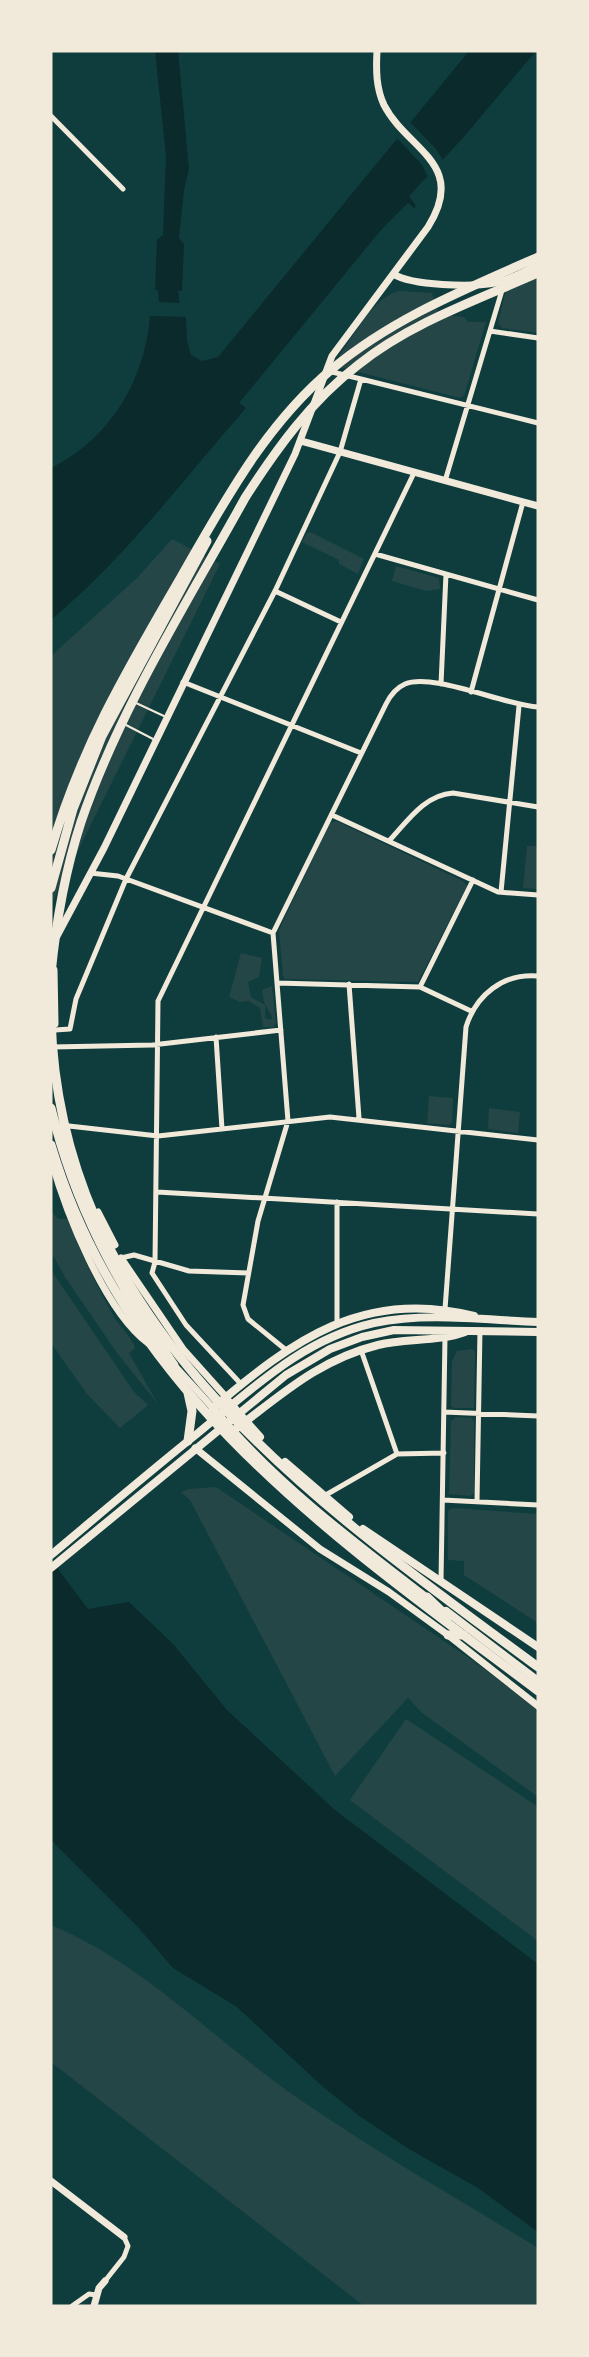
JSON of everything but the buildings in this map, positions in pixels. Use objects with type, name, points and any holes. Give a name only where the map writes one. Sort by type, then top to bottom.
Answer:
[{"type":"highway","points":[[51,850],[72,784],[93,732],[113,693],[222,505],[254,455],[284,417],[338,364],[372,339],[413,314],[538,257]]},
{"type":"highway","points":[[51,974],[58,910],[72,853],[81,823],[112,744],[234,518],[267,464],[308,412],[359,363],[416,328],[538,273]]},
{"type":"highway","points":[[51,888],[72,808],[102,736],[126,687],[201,556],[222,505]]},
{"type":"highway","points":[[51,1018],[60,1105],[89,1203],[146,1310],[188,1366],[258,1446],[353,1530],[538,1667]]},
{"type":"highway","points":[[51,1108],[70,1176],[93,1234],[127,1296],[186,1385],[192,1411],[189,1446]]},
{"type":"highway","points":[[51,1128],[63,1170],[97,1251],[142,1326],[161,1352]]},
{"type":"highway","points":[[51,1145],[85,1236],[105,1274],[138,1327],[209,1417],[267,1477],[317,1521],[538,1691]]},
{"type":"highway","points":[[427,1597],[470,1635],[538,1686]]},
{"type":"highway","points":[[448,1635],[470,1635]]},
{"type":"main road","points":[[493,1321],[445,1309],[387,1309],[337,1324],[286,1350],[213,1408],[264,1464],[310,1504],[538,1681]]},
{"type":"main road","points":[[51,1568],[189,1446],[198,1433],[261,1380],[310,1347],[374,1323],[416,1318],[538,1322]]},
{"type":"main road","points":[[51,1555],[189,1446],[204,1440],[268,1389],[315,1356],[362,1337],[394,1330],[538,1332]]},
{"type":"main road","points":[[232,1431],[305,1375],[361,1350],[396,1341],[445,1337],[475,1330]]},
{"type":"main road","points":[[226,1397],[288,1465],[368,1534],[538,1647]]},
{"type":"street","points":[[51,946],[90,873],[301,441],[327,370],[341,341],[433,219],[441,194],[432,160],[390,114],[377,83],[377,51]]},
{"type":"street","points":[[51,116],[123,189]]},
{"type":"street","points":[[393,273],[405,279],[429,283],[486,284],[505,280],[538,265]]},
{"type":"street","points":[[445,481],[505,280]]},
{"type":"street","points":[[490,331],[538,338]]},
{"type":"street","points":[[327,370],[538,423]]},
{"type":"street","points":[[55,1030],[70,1029],[75,999],[126,879],[275,591],[340,452],[361,379]]},
{"type":"street","points":[[301,441],[538,506]]},
{"type":"street","points":[[241,1384],[175,1311],[152,1273],[155,1262],[157,1192],[158,1001],[414,473]]},
{"type":"street","points":[[471,692],[523,502]]},
{"type":"street","points":[[375,554],[538,600]]},
{"type":"street","points":[[441,684],[446,574]]},
{"type":"street","points":[[275,591],[341,622]]},
{"type":"street","points":[[286,1350],[246,1316],[243,1301],[265,1197],[288,1121],[273,933],[361,753],[386,704],[396,690],[404,684],[417,681],[441,684],[519,706],[538,707]]},
{"type":"street","points":[[183,682],[361,753]]},
{"type":"street","points":[[501,892],[519,706]]},
{"type":"street","points":[[389,841],[423,805],[442,793],[538,807]]},
{"type":"street","points":[[332,815],[501,892],[538,894]]},
{"type":"street","points":[[90,873],[126,879],[273,933]]},
{"type":"street","points":[[420,987],[473,880]]},
{"type":"street","points":[[63,927],[54,972],[53,1047],[69,1126],[98,1211],[121,1258],[183,1349],[226,1397]]},
{"type":"street","points":[[445,1309],[465,1036],[471,1011],[496,986],[517,977],[538,976]]},
{"type":"street","points":[[277,983],[420,987],[471,1011]]},
{"type":"street","points":[[348,984],[359,1118]]},
{"type":"street","points":[[53,1047],[158,1044],[281,1030]]},
{"type":"street","points":[[216,1037],[222,1129]]},
{"type":"street","points":[[51,1128],[69,1126],[158,1136],[330,1117],[359,1118],[538,1140]]},
{"type":"street","points":[[51,1159],[88,1259],[131,1329],[161,1352],[213,1408]]},
{"type":"street","points":[[157,1192],[538,1214]]},
{"type":"street","points":[[337,1202],[337,1324]]},
{"type":"street","points":[[121,1258],[134,1255],[189,1271],[248,1273]]},
{"type":"street","points":[[475,1330],[478,1414],[477,1501]]},
{"type":"street","points":[[441,1581],[445,1337]]},
{"type":"street","points":[[361,1350],[397,1454]]},
{"type":"street","points":[[444,1412],[538,1416]]},
{"type":"street","points":[[189,1446],[320,1549],[389,1592],[538,1706]]},
{"type":"street","points":[[324,1496],[397,1454],[444,1453]]},
{"type":"street","points":[[443,1500],[538,1505]]},
{"type":"street","points":[[51,2181],[124,2237],[128,2246],[124,2257],[96,2295],[94,2306]]},
{"type":"street","points":[[72,2306],[89,2294],[96,2295]]},
{"type":"lane","points":[[155,740],[123,724],[134,702],[166,717]]},
{"type":"shaded area","points":[[155,51],[178,51],[189,169],[184,190],[179,238],[184,244],[182,291],[178,291],[180,303],[159,302],[158,290],[155,290],[157,240],[163,235],[166,156]]},
{"type":"shaded area","points":[[469,51],[536,51],[462,139],[409,196],[416,206],[414,208],[408,203],[381,230],[239,403],[246,408],[129,545],[51,620],[51,468],[72,456],[91,441],[121,405],[141,363],[150,316],[186,317],[187,341],[191,355],[202,361],[218,357]]},
{"type":"shaded area","points":[[538,275],[538,333],[502,328],[498,323],[506,290]]},
{"type":"shaded area","points":[[400,291],[432,293],[439,314],[464,317],[468,322],[486,322],[464,396],[460,398],[339,367],[337,360],[366,316],[382,300]]},
{"type":"shaded area","points":[[310,532],[364,559],[358,574],[339,564],[339,560],[302,542]]},
{"type":"shaded area","points":[[172,539],[220,564],[51,905],[51,656],[137,578]]},
{"type":"shaded area","points":[[396,566],[439,578],[440,589],[426,591],[392,581]]},
{"type":"shaded area","points":[[336,821],[463,881],[467,886],[418,982],[285,979],[283,976],[279,930],[330,823]]},
{"type":"shaded area","points":[[527,846],[538,846],[538,889],[523,888]]},
{"type":"shaded area","points":[[241,953],[262,958],[259,977],[248,982],[251,997],[265,1005],[265,1018],[271,1020],[272,1017],[264,1002],[262,990],[272,986],[276,1022],[274,1027],[263,1027],[260,1008],[249,1001],[240,1002],[229,997]]},
{"type":"shaded area","points":[[429,1096],[453,1098],[452,1123],[449,1125],[427,1123]]},
{"type":"shaded area","points":[[489,1108],[520,1112],[518,1133],[488,1129]]},
{"type":"shaded area","points":[[51,1210],[58,1219],[69,1219],[95,1281],[114,1317],[135,1348],[129,1353],[158,1404],[117,1353],[65,1277],[51,1252]]},
{"type":"shaded area","points":[[51,1270],[134,1392],[148,1405],[120,1428],[87,1394],[51,1343]]},
{"type":"shaded area","points":[[472,1349],[475,1352],[474,1408],[454,1408],[451,1406],[452,1361],[457,1351]]},
{"type":"shaded area","points":[[456,1417],[472,1418],[474,1421],[474,1493],[470,1496],[449,1494],[451,1421]]},
{"type":"shaded area","points":[[216,1487],[469,1658],[538,1709],[538,1797],[421,1712],[408,1698],[335,1776],[190,1500],[181,1492],[189,1489]]},
{"type":"shaded area","points":[[453,1508],[538,1514],[538,1623],[464,1575],[464,1561],[448,1560],[448,1511]]},
{"type":"shaded area","points":[[51,1560],[88,1609],[129,1602],[173,1644],[227,1710],[335,1810],[538,1964],[538,2232],[478,2188],[409,2149],[358,2115],[322,2086],[237,2007],[173,1968],[137,1926],[51,1840]]},
{"type":"shaded area","points":[[406,1719],[538,1807],[538,1941],[350,1800]]},
{"type":"shaded area","points":[[51,1925],[85,1941],[149,1982],[268,2077],[328,2119],[538,2248],[538,2306],[364,2306],[51,2062]]},
{"type":"pier","points":[[408,120],[436,149],[444,162],[429,179],[422,165],[395,136]]}]
